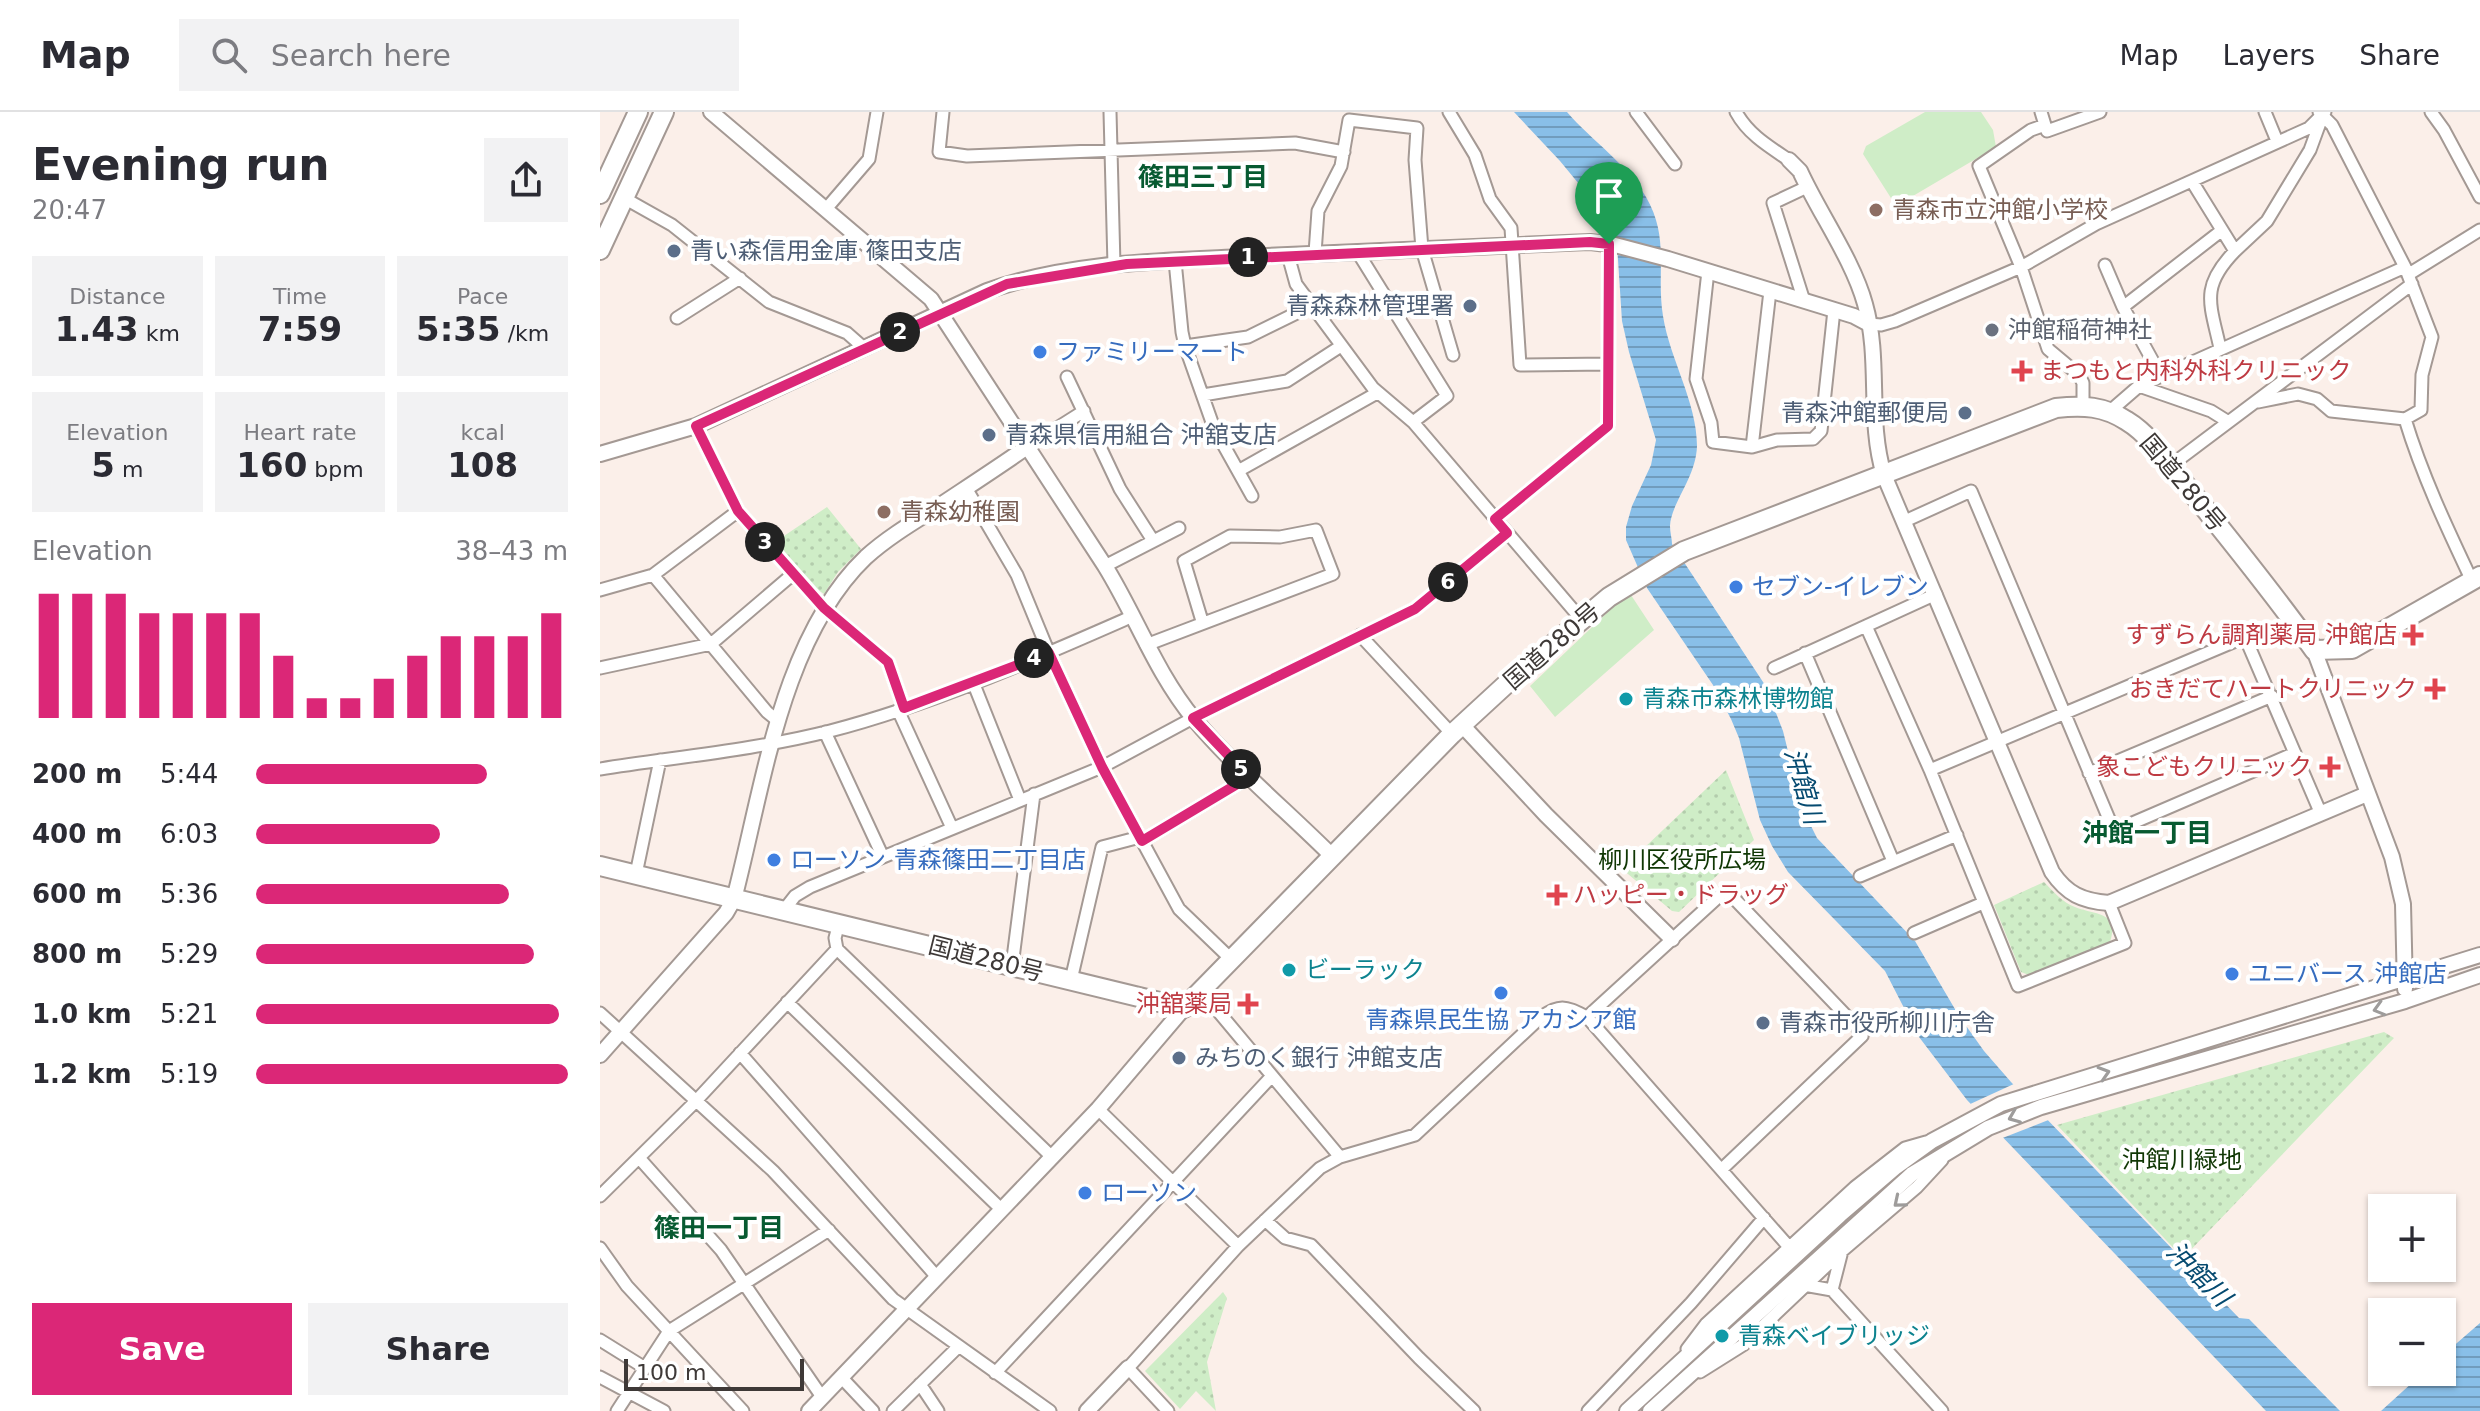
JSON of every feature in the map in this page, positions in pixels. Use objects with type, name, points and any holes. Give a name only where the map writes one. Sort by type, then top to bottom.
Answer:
[{"type":"highway","points":[[600,194],[638,112]]},
{"type":"highway","points":[[600,250],[664,112]]},
{"type":"highway","name":"国道280号","points":[[600,866],[1184,1008],[1457,730],[1581,619],[1639,578],[1681,554],[2056,408],[2083,405],[2109,412],[2129,422],[2170,466],[2314,650]]},
{"type":"highway","points":[[2314,650],[2352,649],[2478,578]]},
{"type":"street","points":[[711,112],[931,299],[1105,566],[1146,645],[1193,718],[1249,777],[1333,857]]},
{"type":"street","points":[[826,209],[869,159],[877,112]]},
{"type":"street","points":[[943,112],[939,152],[967,156],[1295,143],[1344,152]]},
{"type":"street","points":[[1110,112],[1114,265]]},
{"type":"street","points":[[1449,112],[1475,155],[1490,199],[1511,228],[1520,365],[1608,364]]},
{"type":"street","points":[[1636,112],[1675,164]]},
{"type":"street","points":[[2041,112],[2047,131],[2100,112]]},
{"type":"street","points":[[2265,112],[2277,141]]},
{"type":"street","points":[[2431,112],[2480,197]]},
{"type":"street","points":[[1740,113],[1761,142],[1800,171],[1865,302],[1874,368],[1877,448],[1884,475],[2057,880],[2077,898],[2109,903],[2367,794]]},
{"type":"street","points":[[600,454],[696,426],[1007,284],[1114,265],[1590,242],[1612,244],[1665,258],[1834,310],[1869,324],[1881,325],[2021,267],[2096,224],[2193,183],[2309,128],[2322,113]]},
{"type":"street","points":[[2220,348],[2209,291],[2220,266],[2267,221],[2289,188],[2310,150],[2322,113]]},
{"type":"street","points":[[2254,402],[2298,394],[2317,399],[2331,411],[2405,419],[2421,410],[2422,375],[2432,337],[2409,275],[2332,125],[2322,113]]},
{"type":"street","points":[[1315,253],[1318,211],[1341,166],[1349,120],[1417,128],[1415,160],[1422,249],[1453,355]]},
{"type":"street","points":[[2045,125],[2031,130],[1979,166],[2021,267],[2048,349],[2079,375],[2083,383],[2083,405]]},
{"type":"street","points":[[2193,183],[2235,251]]},
{"type":"street","points":[[1804,301],[1773,203],[1807,187]]},
{"type":"street","points":[[624,198],[672,225],[769,302],[847,333],[864,348]]},
{"type":"street","points":[[2170,466],[2254,402],[2409,275],[2480,230]]},
{"type":"street","points":[[2123,307],[2221,231]]},
{"type":"street","points":[[1495,519],[1608,426],[1612,244]]},
{"type":"street","points":[[1357,251],[1447,396],[1413,422]]},
{"type":"street","points":[[1288,255],[1296,284],[1377,393],[1413,422],[1581,619]]},
{"type":"street","points":[[1175,261],[1185,346],[1214,428],[1252,496]]},
{"type":"street","points":[[2105,265],[2123,307],[2161,376]]},
{"type":"street","points":[[1708,271],[1696,379],[1711,423],[1713,442],[1752,447],[1777,440],[1813,439],[1821,431],[1834,310]]},
{"type":"street","points":[[2109,412],[2139,386],[2220,348],[2409,275]]},
{"type":"street","points":[[677,318],[740,278]]},
{"type":"street","points":[[1752,447],[1770,291]]},
{"type":"street","points":[[1185,346],[1248,337],[1311,306]]},
{"type":"street","points":[[1203,395],[1287,381],[1341,346]]},
{"type":"street","points":[[1067,377],[1120,489],[1152,539]]},
{"type":"street","points":[[2139,386],[2211,411],[2227,421]]},
{"type":"street","points":[[1238,471],[1377,393]]},
{"type":"street","points":[[600,1055],[726,913],[734,899],[778,721],[807,642],[824,608],[841,584],[867,556],[1084,411]]},
{"type":"street","points":[[2405,419],[2430,488],[2478,578]]},
{"type":"street","points":[[696,426],[738,511],[824,608],[888,662],[901,709],[952,828]]},
{"type":"street","points":[[966,488],[1017,575],[1102,767],[1179,909],[1233,961]]},
{"type":"street","points":[[1905,521],[1971,491],[2114,831],[2295,753]]},
{"type":"street","points":[[600,590],[653,575],[738,511]]},
{"type":"street","points":[[1105,566],[1152,539],[1179,528]]},
{"type":"street","points":[[1146,645],[1202,621],[1333,574],[1316,530],[1280,537],[1230,536],[1184,561],[1202,621]]},
{"type":"street","points":[[784,910],[795,896],[810,887],[1102,767],[1193,718],[1415,609],[1507,533]]},
{"type":"street","points":[[600,668],[711,644],[793,574]]},
{"type":"street","points":[[653,575],[767,712],[778,721]]},
{"type":"street","points":[[1774,668],[1936,594]]},
{"type":"street","points":[[600,769],[825,732],[901,709],[973,682],[1133,616]]},
{"type":"street","points":[[1866,626],[1930,770],[2018,986],[2125,943],[2109,903]]},
{"type":"street","points":[[1360,635],[1672,939]]},
{"type":"street","points":[[1930,770],[2245,637],[2321,814]]},
{"type":"street","points":[[2314,650],[2392,857],[2403,904],[2405,1001]]},
{"type":"street","points":[[1805,653],[1893,861]]},
{"type":"street","points":[[973,682],[1020,800]]},
{"type":"street","points":[[2089,773],[2272,696]]},
{"type":"street","points":[[825,732],[883,857]]},
{"type":"street","points":[[636,874],[660,760]]},
{"type":"street","points":[[1071,980],[1102,847],[1141,839],[1249,777]]},
{"type":"street","points":[[1012,966],[1034,794]]},
{"type":"street","points":[[1860,876],[1957,835]]},
{"type":"street","points":[[1587,1017],[1726,890],[1856,1026],[1862,1036],[1722,1169]]},
{"type":"street","points":[[1914,933],[1983,903]]},
{"type":"street","points":[[839,923],[835,938],[837,949],[1052,1157]]},
{"type":"street","points":[[600,1196],[695,1102],[837,949]]},
{"type":"street","points":[[1673,1369],[1896,1167],[1932,1141],[1977,1116],[2001,1104],[2480,955]]},
{"type":"street","points":[[1662,1392],[1912,1174],[1988,1128],[2041,1107],[2405,1001],[2480,975]]},
{"type":"street","points":[[1202,992],[1340,1157]]},
{"type":"street","points":[[787,1002],[1001,1209]]},
{"type":"street","points":[[1087,1411],[1238,1246],[1320,1168],[1340,1157],[1415,1135],[1554,1008],[1566,1007],[1587,1017],[1789,1247]]},
{"type":"street","points":[[809,1411],[1098,1109],[1184,1008]]},
{"type":"street","points":[[600,1013],[773,1171],[906,1309],[1050,1411]]},
{"type":"street","points":[[740,1053],[937,1277]]},
{"type":"street","points":[[995,1373],[1271,1077]]},
{"type":"street","points":[[1098,1109],[1238,1246]]},
{"type":"street","points":[[1650,1411],[1673,1369],[1706,1324],[1855,1187],[1905,1148],[1932,1141]]},
{"type":"street","points":[[1627,1411],[1743,1345],[1804,1285],[1917,1187],[1954,1147]]},
{"type":"street","points":[[640,1159],[721,1250],[822,1397]]},
{"type":"street","points":[[1588,1411],[1691,1303],[1764,1218]]},
{"type":"street","points":[[1265,1220],[1285,1238],[1311,1245],[1474,1411]]},
{"type":"street","points":[[617,1411],[669,1331],[829,1230]]},
{"type":"street","points":[[600,1248],[627,1286],[743,1411]]},
{"type":"street","points":[[1832,1290],[1842,1251]]},
{"type":"street","points":[[1804,1285],[1832,1290],[1942,1411]]},
{"type":"street","points":[[600,1340],[645,1368]]},
{"type":"street","points":[[893,1411],[959,1346]]},
{"type":"street","points":[[1128,1368],[1168,1411]]},
{"type":"street","points":[[600,1377],[664,1411]]},
{"type":"street","points":[[841,1377],[873,1411]]},
{"type":"street","points":[[920,1384],[938,1411]]},
{"type":"green space","points":[[1925,112],[1981,112],[1993,130],[1996,147],[1896,206],[1863,154],[1866,146]]},
{"type":"green space","points":[[827,507],[861,549],[838,572],[824,594],[808,583],[775,542]]},
{"type":"green space","points":[[1629,592],[1654,630],[1555,717],[1530,686]]},
{"type":"green space","name":"柳川区役所広場","points":[[1726,770],[1754,840],[1679,912],[1672,911],[1622,869]]},
{"type":"green space","points":[[2044,882],[2070,905],[2108,919],[2112,932],[2110,942],[2029,975],[2021,972],[1994,905]]},
{"type":"green space","name":"沖館川緑地","points":[[2384,1032],[2394,1038],[2183,1258],[2057,1125]]},
{"type":"green space","points":[[1223,1292],[1227,1298],[1207,1362],[1216,1411],[1196,1391],[1180,1409],[1145,1371]]},
{"type":"water","points":[[1514,112],[1567,112],[1629,174],[1653,212],[1660,241],[1661,300],[1666,332],[1693,413],[1697,446],[1692,469],[1671,517],[1672,544],[1765,685],[1783,731],[1802,808],[1817,838],[1915,941],[1959,1016],[2011,1082],[2239,1318],[2249,1319],[2340,1411],[2266,1411],[1967,1100],[1919,1037],[1885,971],[1788,872],[1760,820],[1739,738],[1731,719],[1713,685],[1647,588],[1626,540],[1632,506],[1651,465],[1656,440],[1622,321],[1616,229],[1560,161]]},
{"type":"water","points":[[2480,1323],[2480,1411],[2381,1411],[2409,1386],[2456,1386],[2456,1344]]},
{"type":"pier","points":[[2016,1083],[2051,1119],[2000,1139],[1968,1105]]},
{"type":"place","name":"青森市立沖館小学校","points":[[1876,210]]},
{"type":"place","name":"青い森信用金庫 篠田支店","points":[[674,251]]},
{"type":"place","name":"青森森林管理署","points":[[1470,306]]},
{"type":"place","name":"沖館稲荷神社","points":[[1992,330]]},
{"type":"place","name":"ファミリーマート","points":[[1040,352]]},
{"type":"place","name":"まつもと内科外科クリニック","points":[[2022,371]]},
{"type":"place","name":"青森沖館郵便局","points":[[1965,413]]},
{"type":"place","name":"青森県信用組合 沖舘支店","points":[[989,435]]},
{"type":"place","name":"青森幼稚園","points":[[884,512]]},
{"type":"place","name":"セブン-イレブン","points":[[1736,587]]},
{"type":"place","name":"すずらん調剤薬局 沖館店","points":[[2413,635]]},
{"type":"place","name":"おきだてハートクリニック","points":[[2435,689]]},
{"type":"place","name":"青森市森林博物館","points":[[1626,699]]},
{"type":"place","name":"象こどもクリニック","points":[[2330,767]]},
{"type":"place","name":"ローソン 青森篠田二丁目店","points":[[774,860]]},
{"type":"place","name":"ハッピー・ドラッグ","points":[[1557,895]]},
{"type":"place","name":"ビーラック","points":[[1289,970]]},
{"type":"place","name":"ユニバース 沖館店","points":[[2232,974]]},
{"type":"place","name":"青森県民生協 アカシア館","points":[[1501,993]]},
{"type":"place","name":"沖舘薬局","points":[[1248,1004]]},
{"type":"place","name":"青森市役所柳川庁舎","points":[[1763,1023]]},
{"type":"place","name":"みちのく銀行 沖館支店","points":[[1179,1058]]},
{"type":"place","name":"ローソン","points":[[1085,1193]]},
{"type":"place","name":"青森ベイブリッジ","points":[[1722,1336]]},
{"type":"district","name":"篠田三丁目","points":[[1203,177]]},
{"type":"district","name":"沖館一丁目","points":[[2147,833]]},
{"type":"district","name":"篠田一丁目","points":[[719,1228]]},
{"type":"route","points":[[1590,242],[1609,244],[1608,426],[1495,519],[1507,533],[1415,609],[1193,718],[1249,777],[1142,841],[1102,767],[1049,653],[904,708],[888,662],[824,608],[738,511],[696,426],[987,291],[1032,279],[1114,265],[1175,261],[1357,251],[1590,242]]},
{"type":"water label","name":"沖館川","points":[[1804,786]]},
{"type":"water label","name":"沖館川","points":[[2199,1274]]}]
